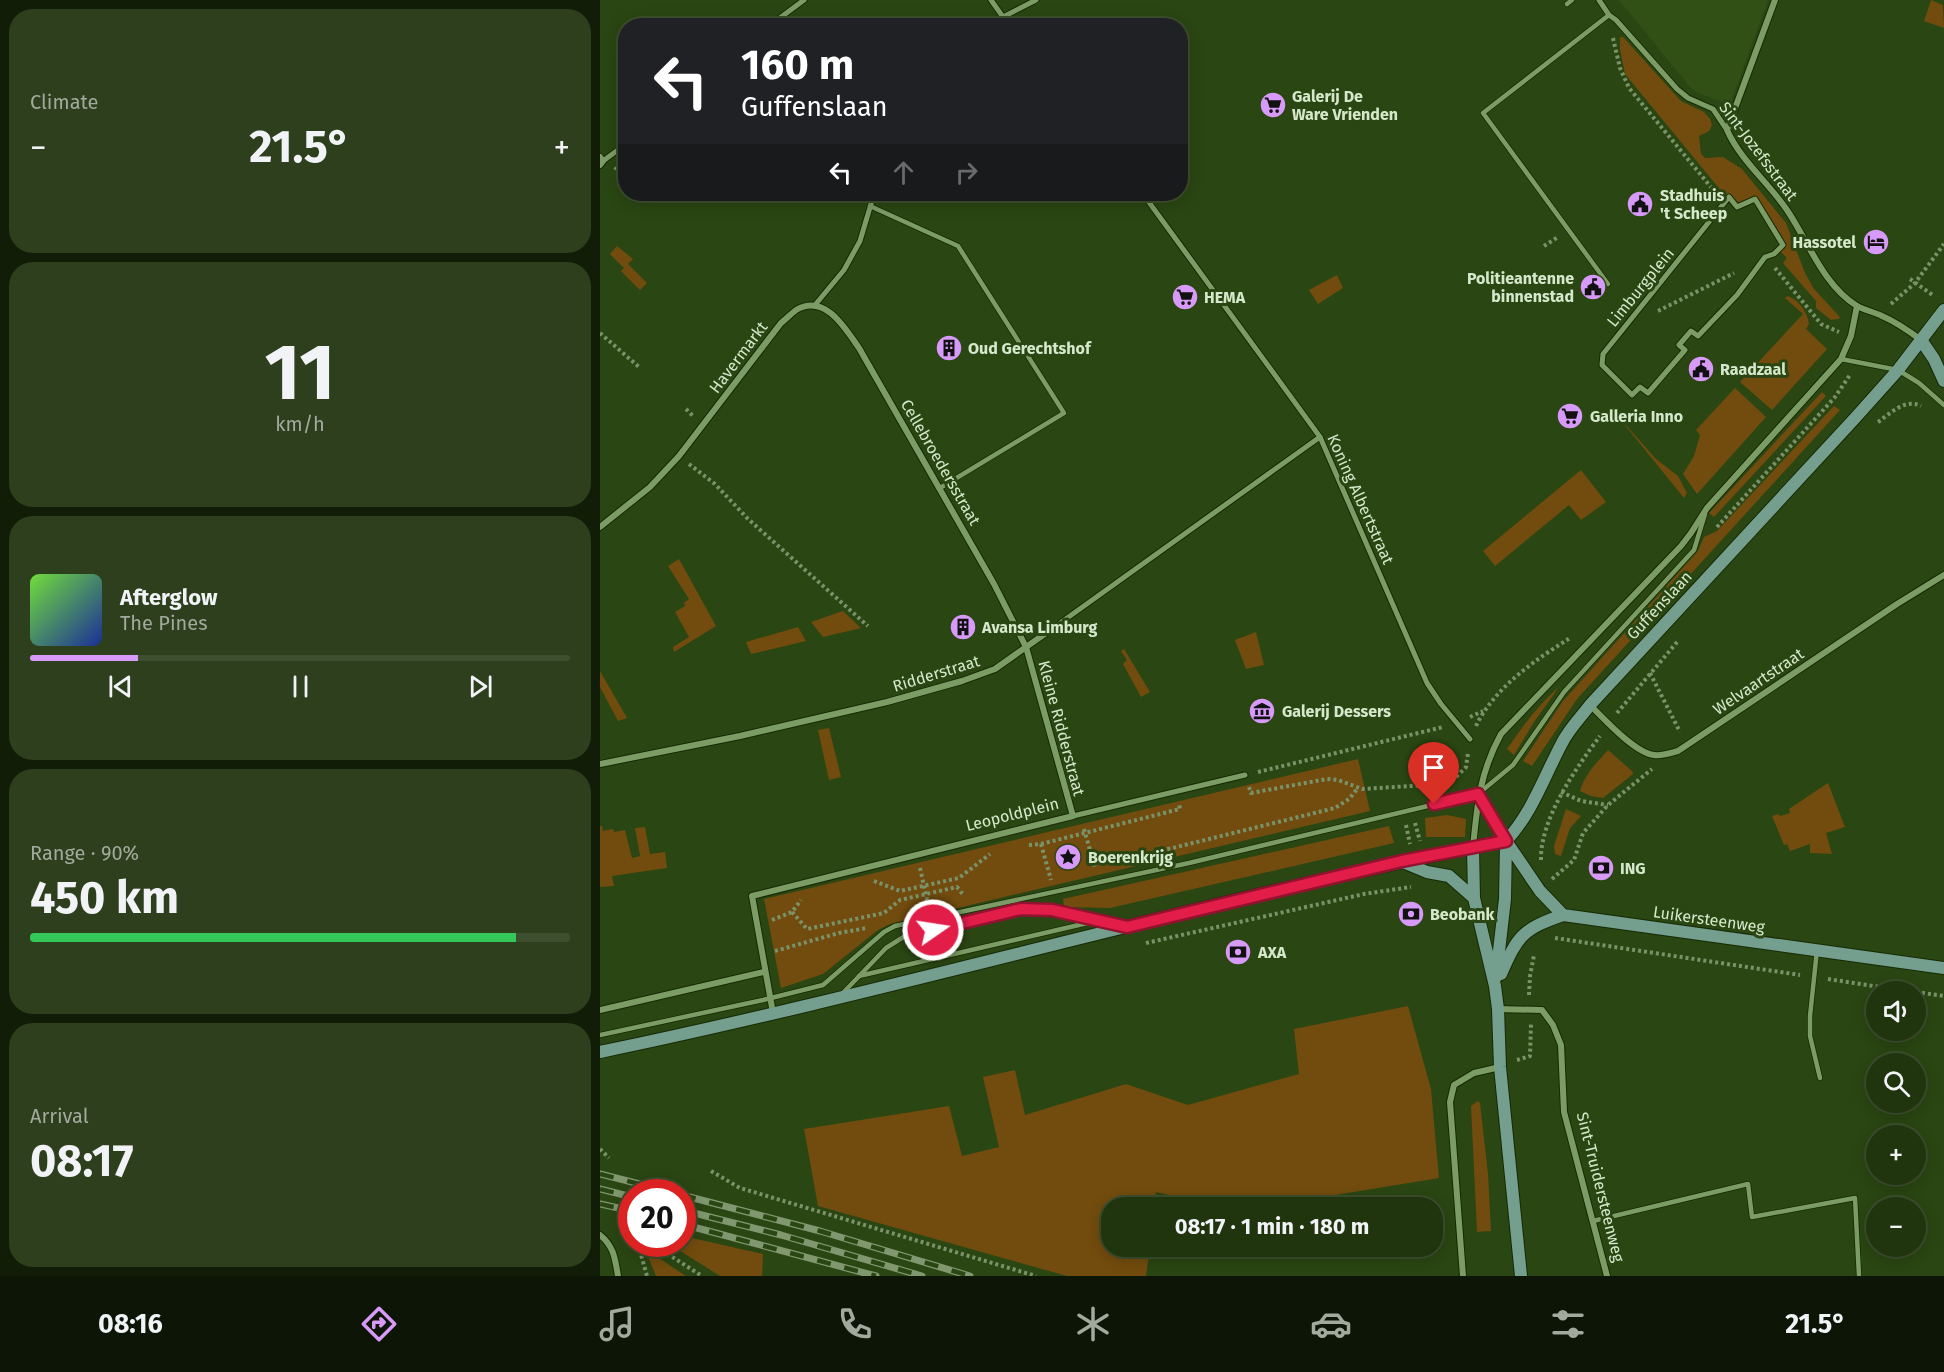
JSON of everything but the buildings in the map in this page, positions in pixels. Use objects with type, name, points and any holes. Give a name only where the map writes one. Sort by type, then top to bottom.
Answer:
[{"type":"main road","name":"Guffenslaan","points":[[1506,841],[1531,807],[1563,740],[1590,705],[1898,370],[1944,310]]},
{"type":"main road","points":[[1921,340],[1934,359],[1944,381]]},
{"type":"main road","points":[[600,1052],[838,998],[1413,859],[1506,841]]},
{"type":"main road","points":[[1495,986],[1512,947],[1525,933],[1534,925],[1563,915],[1540,891],[1506,841]]},
{"type":"main road","points":[[1495,986],[1505,899],[1506,841]]},
{"type":"main road","points":[[1473,847],[1474,898],[1495,986],[1498,1009],[1500,1067],[1521,1276]]},
{"type":"main road","points":[[1413,859],[1427,872],[1449,876],[1474,898]]},
{"type":"main road","name":"Luikersteenweg","points":[[1563,915],[1944,968]]},
{"type":"street","points":[[780,18],[804,0]]},
{"type":"street","points":[[991,0],[1003,17],[1036,0]]},
{"type":"street","name":"Sint-Jozefsstraat","points":[[1599,0],[1609,15],[1677,89],[1688,98],[1707,104],[1713,109],[1732,142],[1786,209],[1820,267],[1832,282],[1857,306],[1880,314],[1921,340]]},
{"type":"street","points":[[1727,130],[1774,0]]},
{"type":"street","points":[[601,161],[618,149]]},
{"type":"street","name":"Limburgplein","points":[[1729,197],[1737,207],[1755,199],[1783,245],[1774,254],[1765,257],[1737,295],[1698,336],[1691,331],[1679,345],[1685,350],[1648,393],[1640,387],[1632,395],[1602,365],[1602,354],[1634,320],[1724,203],[1729,197]]},
{"type":"street","name":"Havermarkt","points":[[600,527],[650,487],[679,456],[781,323],[797,309],[815,305],[844,270],[855,251],[872,201]]},
{"type":"street","name":"Koning Albertstraat","points":[[1148,201],[1320,437],[1427,683],[1470,739]]},
{"type":"street","name":"Cellebroedersstraat","points":[[815,305],[829,312],[848,332],[940,488],[994,584],[1026,647]]},
{"type":"street","name":"Guffenslaan","points":[[1473,847],[1478,794],[1492,750],[1501,734],[1681,546],[1707,508],[1841,359],[1851,336],[1857,306]]},
{"type":"street","name":"Ridderstraat","points":[[600,764],[687,748],[887,702],[962,681],[995,669],[1320,437]]},
{"type":"street","name":"Welvaartstraat","points":[[1590,705],[1638,748],[1652,755],[1678,751],[1897,603],[1944,575]]},
{"type":"street","name":"Kleine Ridderstraat","points":[[1026,647],[1073,816]]},
{"type":"street","name":"Leopoldplein","points":[[773,1013],[752,896],[1245,775]]},
{"type":"street","points":[[600,1010],[764,972]]},
{"type":"street","name":"Sint-Truidersteenweg","points":[[1498,1009],[1542,1010],[1553,1025],[1560,1045],[1564,1112],[1607,1276]]},
{"type":"street","points":[[1463,1276],[1450,1102],[1454,1085],[1474,1073],[1500,1067]]},
{"type":"street","points":[[600,1235],[611,1247],[618,1276]]},
{"type":"lane","points":[[1608,284],[1483,113],[1609,15]]},
{"type":"lane","points":[[870,206],[958,246],[1064,413],[940,488]]},
{"type":"lane","points":[[1841,359],[1898,370],[1919,383],[1944,405]]},
{"type":"lane","name":"Guffenslaan","points":[[1478,794],[1513,765],[1564,692],[1694,550],[1707,508]]},
{"type":"lane","points":[[600,1035],[823,985],[884,932],[895,926],[1189,863],[1478,794],[1506,841]]},
{"type":"lane","points":[[838,998],[886,948],[905,936],[1021,909],[1052,910],[1127,927]]},
{"type":"lane","points":[[859,976],[1099,920]]},
{"type":"lane","points":[[1817,950],[1810,1036],[1820,1078]]},
{"type":"lane","points":[[1593,1221],[1748,1184],[1752,1217],[1855,1198],[1859,1276]]},
{"type":"path","points":[[1618,60],[1629,88],[1724,203]]},
{"type":"path","points":[[1880,314],[1915,283],[1944,244]]},
{"type":"path","points":[[1910,279],[1934,297]]},
{"type":"path","points":[[600,333],[639,367]]},
{"type":"path","points":[[1868,428],[1905,404],[1916,404],[1925,408]]},
{"type":"path","points":[[679,456],[715,484],[747,519],[868,626]]},
{"type":"path","points":[[1650,673],[1688,745]]},
{"type":"path","points":[[1245,775],[1456,723],[1483,711]]},
{"type":"path","points":[[1251,793],[1327,779],[1338,780],[1358,788],[1445,782],[1457,776],[1466,767],[1470,739]]},
{"type":"path","points":[[1546,874],[1550,880],[1574,860],[1583,833],[1608,805],[1649,770],[1660,764]]},
{"type":"path","points":[[1397,787],[1413,859]]},
{"type":"path","points":[[1141,856],[1335,808],[1349,799],[1358,788]]},
{"type":"path","points":[[1542,869],[1541,857],[1546,834],[1563,793],[1581,801],[1608,805]]},
{"type":"path","points":[[1022,845],[1041,844],[1180,809]]},
{"type":"path","points":[[1412,809],[1413,859]]},
{"type":"path","points":[[1084,826],[1095,868]]},
{"type":"path","points":[[1038,835],[1051,877],[1040,879]]},
{"type":"path","points":[[870,880],[900,891],[924,886],[959,878],[994,852]]},
{"type":"path","points":[[918,855],[929,907]]},
{"type":"path","points":[[1084,870],[1106,865]]},
{"type":"path","points":[[792,912],[807,929],[884,913],[900,900],[926,893],[957,887],[964,896],[975,894]]},
{"type":"path","points":[[756,924],[792,912],[805,897]]},
{"type":"path","points":[[762,958],[784,948],[839,933],[861,928],[895,926]]},
{"type":"path","points":[[1551,938],[1866,985]]},
{"type":"path","points":[[1926,994],[1944,996]]},
{"type":"path","points":[[600,1149],[609,1158]]},
{"type":"path","points":[[711,1171],[740,1188],[1036,1276]]},
{"type":"path","points":[[642,1257],[647,1276]]},
{"type":"path","points":[[672,1257],[702,1276]]},
{"type":"shaded area","points":[[1619,0],[1768,0],[1730,105],[1698,93],[1690,87]]},
{"type":"shaded area","points":[[1931,0],[1943,5],[1944,28],[1924,21]]},
{"type":"shaded area","points":[[1620,37],[1623,37],[1681,101],[1704,112],[1710,119],[1712,125],[1709,131],[1699,136],[1701,154],[1705,158],[1723,157],[1742,169],[1786,223],[1805,273],[1814,289],[1840,317],[1839,319],[1831,320],[1816,308],[1816,301],[1783,263],[1787,258],[1779,250],[1783,245],[1755,199],[1737,207],[1727,198],[1625,74]]},
{"type":"shaded area","points":[[617,246],[633,259],[628,264],[647,283],[640,290],[621,271],[624,268],[610,254]]},
{"type":"shaded area","points":[[1337,275],[1343,288],[1318,304],[1309,290]]},
{"type":"shaded area","points":[[1788,296],[1805,311],[1809,324],[1806,329],[1827,349],[1772,410],[1740,382],[1803,314],[1785,298]]},
{"type":"shaded area","points":[[1735,388],[1766,417],[1697,494],[1683,474],[1694,456],[1700,435],[1696,430]]},
{"type":"shaded area","points":[[1822,392],[1826,396],[1714,517],[1709,513]]},
{"type":"shaded area","points":[[1834,406],[1840,410],[1577,699],[1532,766],[1523,761],[1563,701],[1698,551],[1704,537],[1717,531]]},
{"type":"shaded area","points":[[1616,414],[1656,459],[1678,476],[1687,493],[1684,498]]},
{"type":"shaded area","points":[[1581,470],[1606,502],[1581,520],[1569,505],[1495,566],[1483,551]]},
{"type":"shaded area","points":[[679,559],[716,626],[674,652],[673,647],[689,637],[675,612],[685,606],[684,603],[689,599],[668,566]]},
{"type":"shaded area","points":[[843,611],[861,628],[823,637],[811,622]]},
{"type":"shaded area","points":[[798,627],[806,641],[751,654],[746,642]]},
{"type":"shaded area","points":[[1256,632],[1264,665],[1246,669],[1235,640]]},
{"type":"shaded area","points":[[1124,649],[1150,692],[1141,697],[1123,664],[1127,660],[1121,651]]},
{"type":"shaded area","points":[[600,671],[627,718],[618,721],[600,687]]},
{"type":"shaded area","points":[[1559,687],[1514,755],[1507,749],[1531,716]]},
{"type":"shaded area","points":[[829,728],[841,777],[829,780],[818,730]]},
{"type":"shaded area","points":[[1608,750],[1633,774],[1603,798],[1580,791],[1588,774]]},
{"type":"shaded area","points":[[1358,759],[1370,811],[890,924],[878,930],[823,974],[781,988],[764,899]]},
{"type":"shaded area","points":[[1828,783],[1845,827],[1826,833],[1832,854],[1810,853],[1810,844],[1790,851],[1787,844],[1784,845],[1772,816],[1790,813],[1789,809]]},
{"type":"shaded area","points":[[1566,809],[1581,816],[1570,828],[1561,856],[1555,854],[1554,846]]},
{"type":"shaded area","points":[[1447,815],[1466,819],[1465,837],[1426,837],[1425,818]]},
{"type":"shaded area","points":[[600,826],[603,831],[625,830],[632,858],[640,856],[635,828],[645,827],[650,854],[665,852],[667,868],[612,876],[614,886],[600,887]]},
{"type":"shaded area","points":[[1389,826],[1394,843],[1110,908],[1064,907],[1063,899]]},
{"type":"shaded area","points":[[1408,1006],[1431,1089],[1439,1178],[1323,1197],[1177,1197],[1156,1192],[1155,1197],[1101,1197],[1101,1257],[1149,1257],[1146,1276],[1067,1276],[818,1206],[804,1129],[949,1106],[962,1156],[999,1147],[983,1077],[1015,1070],[1025,1115],[1126,1084],[1188,1105],[1299,1074],[1294,1029]]},
{"type":"shaded area","points":[[1478,1101],[1488,1174],[1491,1231],[1477,1232],[1471,1106]]},
{"type":"shaded area","points":[[696,1239],[763,1254],[762,1276],[720,1276],[690,1257],[696,1257]]},
{"type":"shaded area","points":[[648,1257],[657,1257],[686,1276],[656,1276]]},
{"type":"railway","points":[[600,1174],[620,1179]]},
{"type":"railway","points":[[600,1189],[618,1194]]},
{"type":"railway","points":[[696,1199],[820,1231],[970,1276]]},
{"type":"railway","points":[[600,1204],[618,1208]]},
{"type":"railway","points":[[696,1214],[781,1235],[922,1276]]},
{"type":"railway","points":[[696,1228],[876,1276]]},
{"type":"place","name":"Galerij De Ware Vrienden","points":[[1273,105]]},
{"type":"place","name":"Stadhuis 't Scheep","points":[[1640,204]]},
{"type":"place","name":"Hassotel","points":[[1876,242]]},
{"type":"place","name":"Politieantenne binnenstad","points":[[1593,287]]},
{"type":"place","name":"HEMA","points":[[1185,297]]},
{"type":"place","name":"Oud Gerechtshof","points":[[949,348]]},
{"type":"place","name":"Raadzaal","points":[[1701,369]]},
{"type":"place","name":"Galleria Inno","points":[[1570,416]]},
{"type":"place","name":"Avansa Limburg","points":[[963,627]]},
{"type":"place","name":"Galerij Dessers","points":[[1262,711]]},
{"type":"place","name":"Boerenkrijg","points":[[1068,857]]},
{"type":"place","name":"ING","points":[[1601,868]]},
{"type":"place","name":"Beobank","points":[[1411,914]]},
{"type":"place","name":"AXA","points":[[1238,952]]},
{"type":"route","points":[[933,930],[1021,909],[1052,910],[1127,927],[1402,861],[1506,841],[1478,794],[1434,804]]}]
